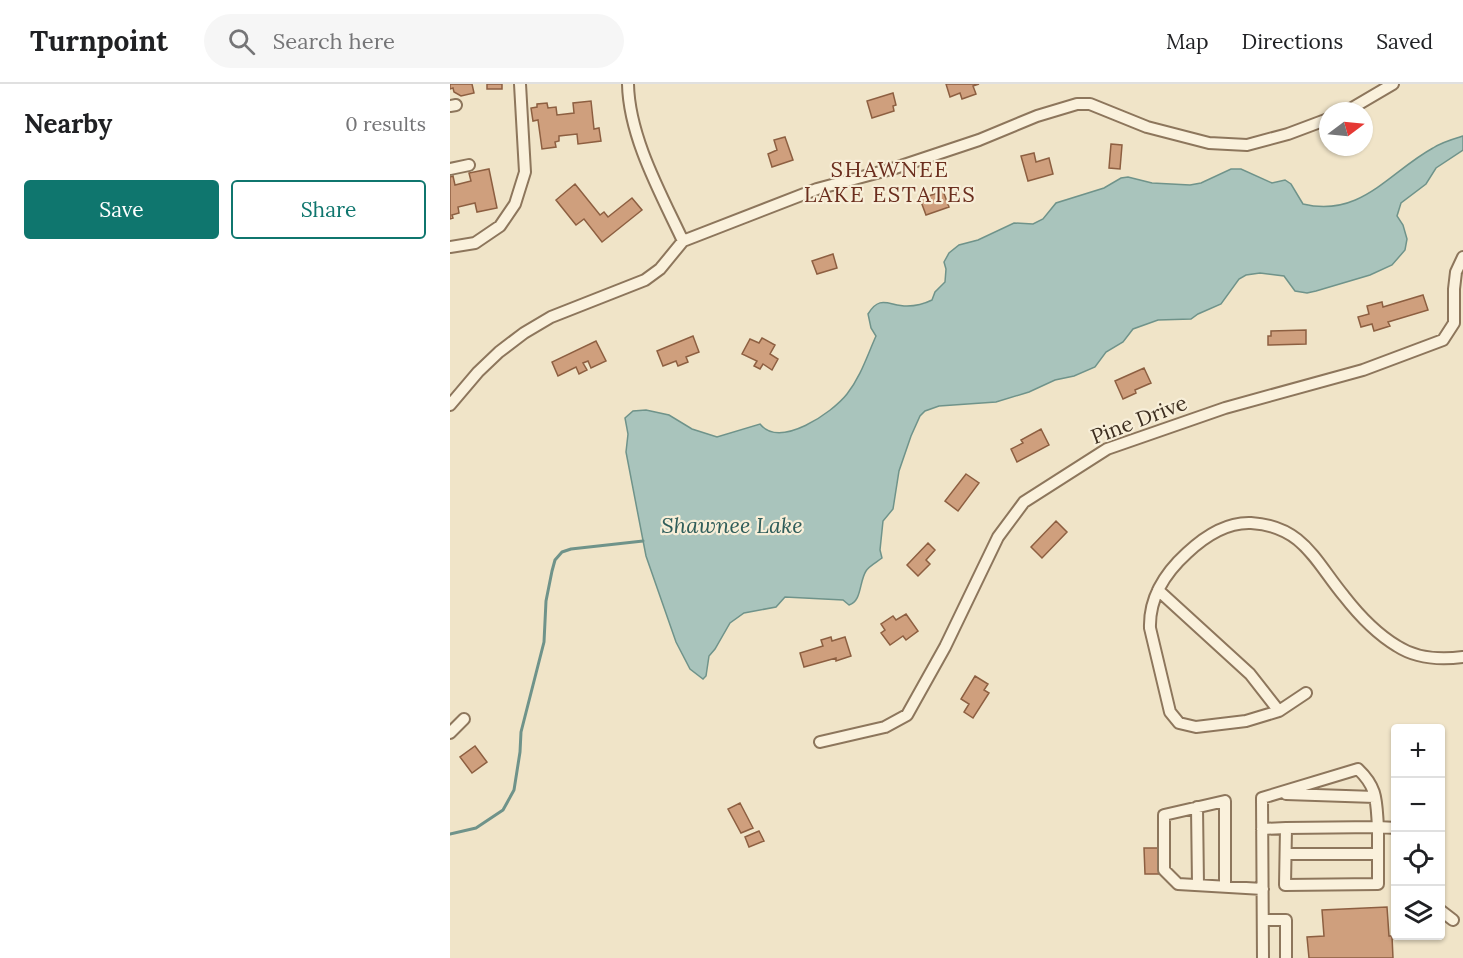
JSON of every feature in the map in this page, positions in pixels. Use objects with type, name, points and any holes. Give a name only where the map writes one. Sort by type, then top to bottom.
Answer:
[{"type":"street","points":[[450,247],[476,243],[500,226],[515,204],[525,172],[520,84]]},
{"type":"street","points":[[628,84],[636,128],[645,156],[683,241]]},
{"type":"street","points":[[1362,102],[1393,84]]},
{"type":"street","points":[[450,405],[478,372],[524,333],[551,316],[645,280],[660,269],[683,241],[817,189],[895,168],[979,140],[1037,116],[1077,104],[1090,104],[1147,127],[1209,143],[1246,145],[1288,134],[1319,122]]},
{"type":"street","points":[[450,169],[469,165]]},
{"type":"street","name":"Pine Drive","points":[[820,742],[885,727],[907,715],[945,647],[998,537],[1024,502],[1107,449],[1225,408],[1364,370],[1443,340],[1454,323],[1456,272],[1463,257]]},
{"type":"street","points":[[1306,693],[1279,711],[1246,721],[1196,727],[1179,723],[1170,712],[1150,628],[1150,614],[1154,599],[1176,562],[1194,546],[1223,527],[1240,523],[1267,524],[1286,531],[1300,540],[1313,554],[1356,611],[1397,646],[1413,654],[1440,660],[1463,657]]},
{"type":"street","points":[[1158,590],[1250,674],[1279,711]]},
{"type":"street","points":[[450,733],[464,719]]},
{"type":"street","points":[[1263,958],[1262,798],[1358,769],[1370,781],[1376,797],[1378,884],[1285,885],[1286,828]]},
{"type":"street","points":[[1277,793],[1376,797]]},
{"type":"street","points":[[1225,887],[1225,801],[1164,815],[1164,870],[1178,884],[1225,887],[1263,889]]},
{"type":"street","points":[[1197,807],[1198,885]]},
{"type":"street","points":[[1262,828],[1391,828]]},
{"type":"street","points":[[1286,854],[1378,854]]},
{"type":"street","points":[[1445,914],[1452,920]]},
{"type":"street","points":[[1263,920],[1286,920],[1287,958]]},
{"type":"water","name":"Shawnee Lake","points":[[1463,136],[1463,150],[1436,168],[1426,184],[1401,203],[1397,216],[1403,225],[1407,239],[1405,250],[1392,265],[1370,275],[1307,293],[1295,291],[1284,276],[1260,273],[1246,275],[1239,279],[1221,304],[1191,319],[1158,320],[1133,329],[1123,342],[1106,352],[1095,367],[1074,376],[1055,380],[1029,392],[996,402],[939,406],[925,411],[920,416],[911,436],[899,471],[893,509],[883,521],[880,550],[882,558],[866,571],[856,600],[849,605],[843,600],[785,597],[776,607],[744,613],[730,623],[709,656],[706,676],[703,679],[690,669],[676,642],[646,556],[626,452],[628,434],[625,418],[633,411],[646,410],[669,415],[692,429],[717,437],[760,424],[769,431],[780,433],[792,431],[805,426],[830,410],[852,387],[876,336],[871,328],[868,314],[872,308],[881,303],[910,306],[932,300],[935,292],[945,282],[944,262],[949,253],[959,245],[978,240],[1014,223],[1033,224],[1043,219],[1056,203],[1104,188],[1121,178],[1128,177],[1152,183],[1190,185],[1201,183],[1231,169],[1241,169],[1272,183],[1285,180],[1291,184],[1303,204],[1323,207],[1342,205],[1373,190],[1436,146]]},
{"type":"building","points":[[450,84],[472,84],[474,93],[461,96],[454,92],[453,88],[450,89]]},
{"type":"building","points":[[487,84],[502,84],[502,89],[487,89]]},
{"type":"building","points":[[946,84],[979,84],[973,86],[976,94],[962,99],[960,93],[950,97]]},
{"type":"building","points":[[893,93],[896,105],[893,106],[894,111],[872,118],[867,101]]},
{"type":"building","points":[[591,101],[594,129],[599,128],[601,141],[578,144],[577,134],[559,136],[559,141],[555,142],[556,147],[542,149],[538,120],[533,121],[531,108],[537,107],[537,104],[547,103],[548,108],[556,107],[557,115],[574,113],[573,103]]},
{"type":"building","points":[[785,137],[793,160],[772,167],[768,154],[777,150],[774,140]]},
{"type":"building","points":[[1111,144],[1122,145],[1120,169],[1109,168]]},
{"type":"building","points":[[1034,153],[1036,162],[1049,158],[1053,174],[1028,181],[1021,156]]},
{"type":"building","points":[[489,169],[497,208],[477,212],[475,203],[458,207],[459,213],[452,215],[453,218],[450,219],[450,177],[453,176],[455,185],[471,181],[469,173]]},
{"type":"building","points":[[575,184],[600,215],[604,212],[608,217],[632,198],[642,210],[602,242],[584,219],[576,225],[556,200]]},
{"type":"building","points":[[943,191],[949,207],[926,215],[920,199]]},
{"type":"building","points":[[833,254],[837,268],[817,274],[812,261]]},
{"type":"building","points":[[1423,295],[1428,310],[1388,322],[1390,326],[1374,331],[1372,324],[1361,327],[1358,317],[1369,314],[1367,306],[1382,302],[1383,307]]},
{"type":"building","points":[[1306,330],[1306,344],[1268,345],[1268,336],[1271,336],[1271,331]]},
{"type":"building","points":[[693,336],[699,352],[686,357],[688,362],[678,366],[676,361],[663,366],[657,351]]},
{"type":"building","points":[[762,338],[775,345],[770,354],[778,359],[772,370],[763,364],[760,369],[754,366],[757,361],[742,354],[750,339],[759,343]]},
{"type":"building","points":[[596,341],[606,361],[591,368],[588,361],[583,363],[587,370],[579,374],[576,367],[558,376],[552,362]]},
{"type":"building","points":[[1144,368],[1151,383],[1135,390],[1136,393],[1123,399],[1115,381]]},
{"type":"building","points":[[1041,429],[1049,445],[1017,462],[1011,449],[1023,443],[1021,440]]},
{"type":"building","points":[[966,474],[979,483],[958,511],[945,501]]},
{"type":"building","points":[[1056,521],[1067,532],[1042,558],[1031,547]]},
{"type":"building","points":[[928,543],[935,550],[926,560],[930,564],[918,576],[907,565]]},
{"type":"building","points":[[906,614],[918,631],[906,640],[903,636],[890,645],[881,633],[885,630],[881,624],[893,616],[896,620]]},
{"type":"building","points":[[831,637],[832,641],[845,637],[851,656],[804,667],[800,653],[823,646],[821,640]]},
{"type":"building","points":[[975,676],[988,684],[984,690],[989,693],[973,718],[964,712],[969,704],[961,699]]},
{"type":"building","points":[[475,746],[487,762],[472,773],[460,757]]},
{"type":"building","points":[[740,803],[753,828],[741,833],[728,809]]},
{"type":"building","points":[[759,831],[764,841],[749,847],[745,837]]},
{"type":"building","points":[[1144,848],[1159,848],[1159,874],[1145,874]]},
{"type":"building","points":[[1387,907],[1393,958],[1309,958],[1307,937],[1324,936],[1322,910]]},
{"type":"waterway","points":[[450,834],[476,828],[503,810],[514,790],[521,732],[544,642],[546,601],[555,560],[562,552],[571,549],[643,541]]},
{"type":"district","name":"SHAWNEE LAKE ESTATES","points":[[890,182]]}]
